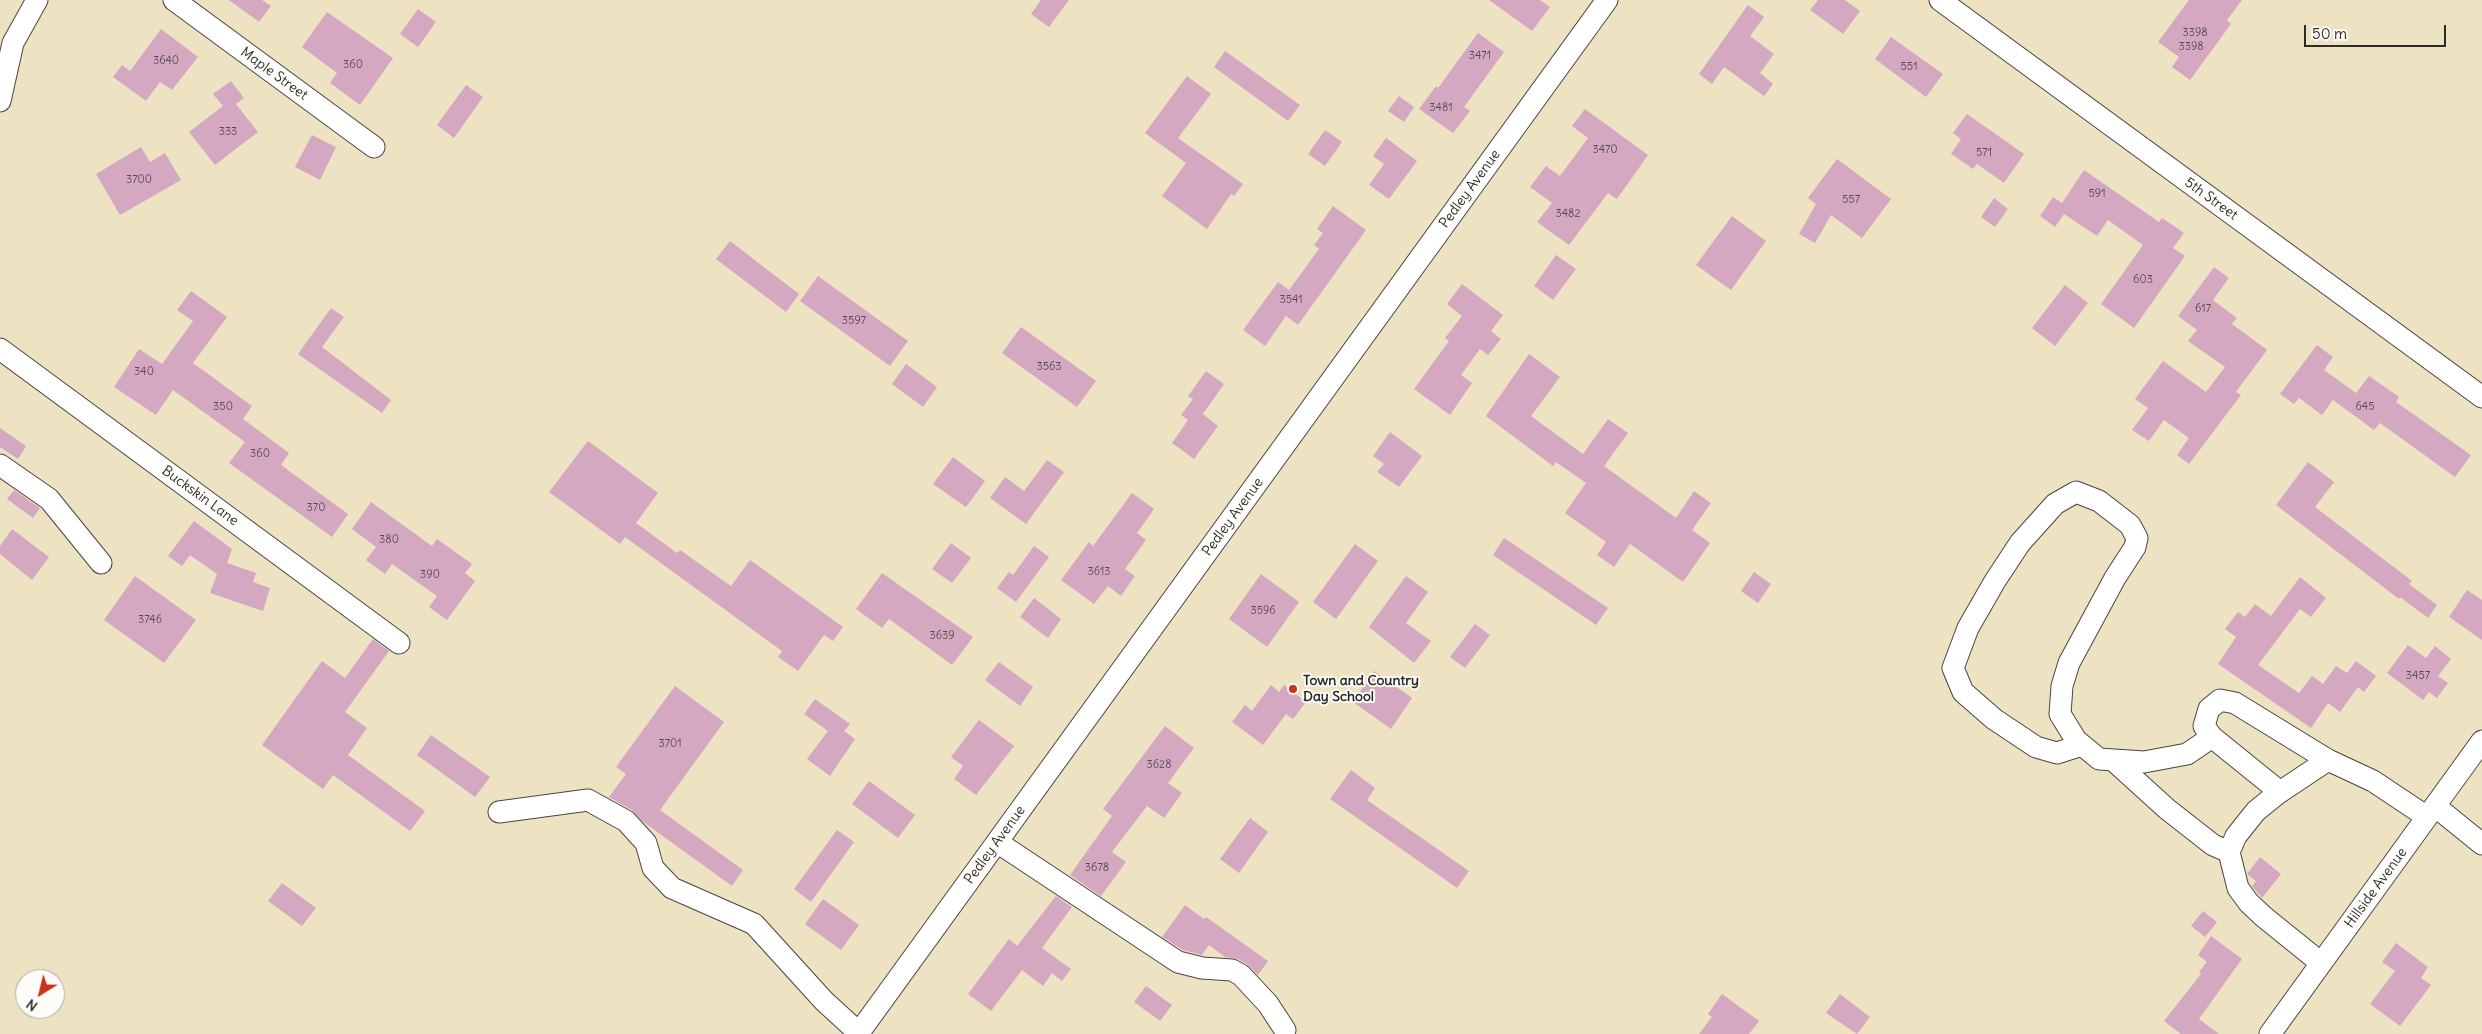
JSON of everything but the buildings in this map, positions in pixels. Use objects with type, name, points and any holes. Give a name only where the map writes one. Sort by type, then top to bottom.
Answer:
[{"type":"street","points":[[0,100],[13,43],[37,0]]},
{"type":"street","name":"Maple Street","points":[[174,0],[374,148]]},
{"type":"street","name":"Pedley Avenue","points":[[858,1033],[1607,0]]},
{"type":"street","name":"5th Street","points":[[1940,0],[2482,397]]},
{"type":"street","name":"Buckskin Lane","points":[[0,350],[399,643]]},
{"type":"street","points":[[0,465],[49,499],[101,563]]},
{"type":"street","points":[[2082,745],[2057,753],[2036,747],[1994,719],[1963,692],[1953,668],[1968,628],[2020,543],[2055,504],[2076,492],[2099,501],[2130,526],[2137,538],[2135,547],[2115,578],[2070,663],[2062,686],[2060,714],[2076,740],[2099,759],[2144,762],[2187,754],[2212,737]]},
{"type":"street","points":[[2280,792],[2212,737],[2204,726],[2209,709],[2220,700],[2235,703],[2328,760],[2431,811],[2482,844]]},
{"type":"street","name":"Hillside Avenue","points":[[2273,1033],[2321,963],[2482,741]]},
{"type":"street","points":[[2113,760],[2167,809],[2213,845],[2230,852]]},
{"type":"street","points":[[2321,963],[2249,903],[2238,888],[2230,852],[2236,836],[2256,811],[2280,792],[2328,760]]},
{"type":"street","points":[[499,812],[588,800],[626,821],[646,843],[653,868],[672,888],[754,924],[824,1000],[858,1033]]},
{"type":"street","points":[[997,842],[1178,962],[1202,968],[1232,970],[1242,975],[1260,994],[1285,1030]]},
{"type":"place","name":"Town and Country Day School","points":[[1293,689]]}]
